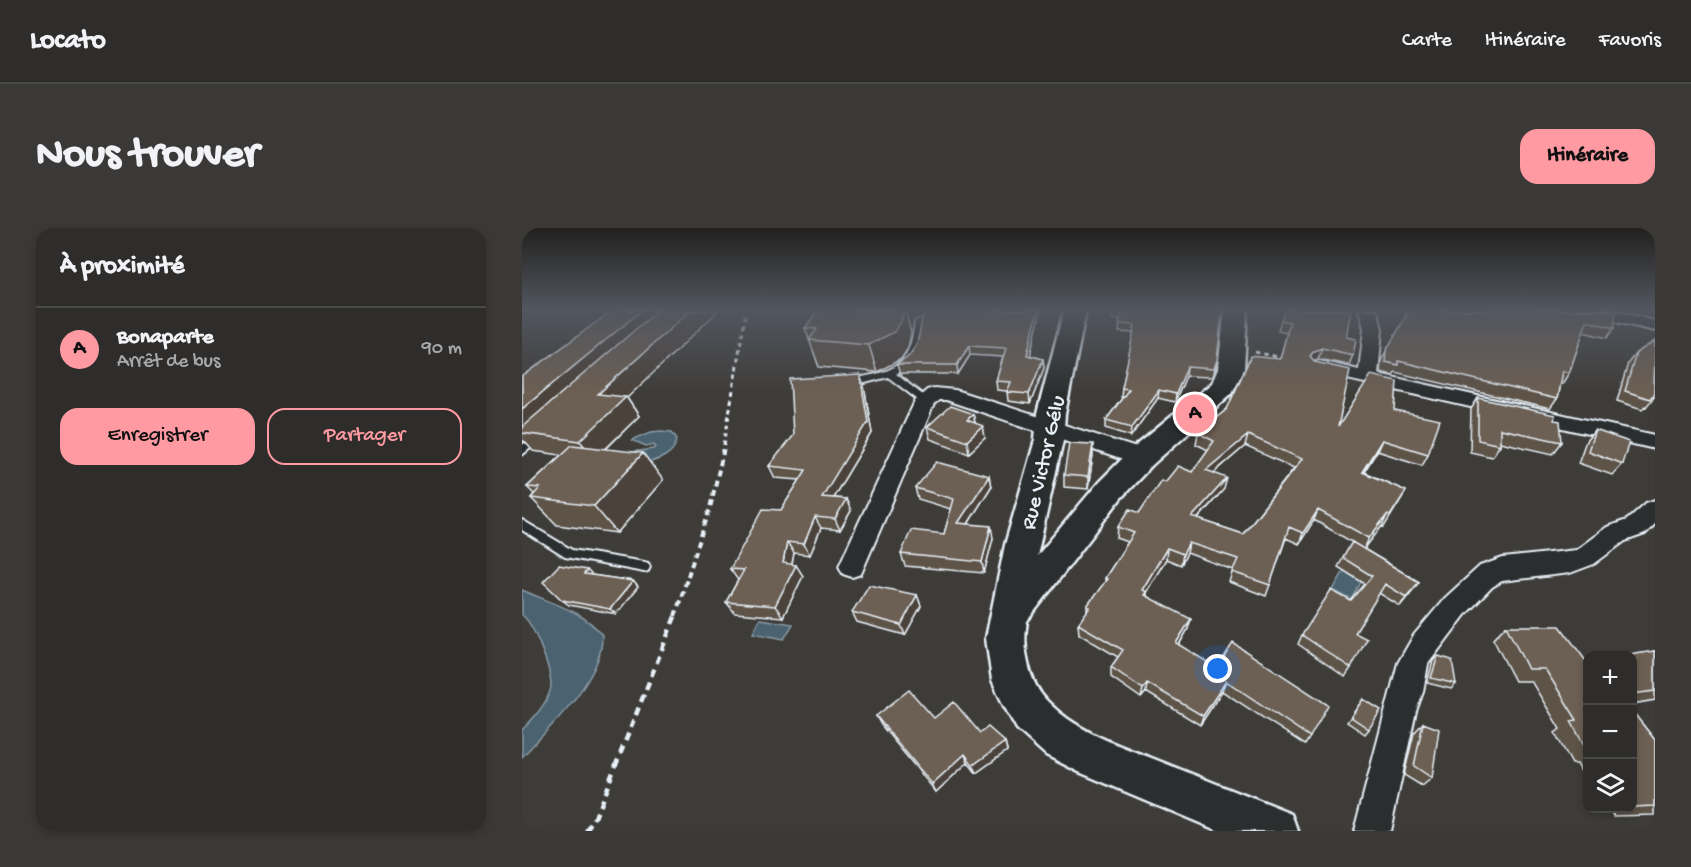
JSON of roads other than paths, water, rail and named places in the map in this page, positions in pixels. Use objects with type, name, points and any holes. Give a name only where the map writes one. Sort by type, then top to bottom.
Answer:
[{"type":"street","name":"Rue Victor Gélu","points":[[1069,338],[1022,544],[1005,638],[1012,680],[1024,704],[1047,729],[1061,740],[1094,758],[1275,831]]},
{"type":"street","points":[[1010,615],[1110,490],[1141,458],[1217,394],[1228,379],[1234,338]]},
{"type":"street","points":[[1368,378],[1372,338]]},
{"type":"street","points":[[1319,367],[1655,442]]},
{"type":"street","points":[[852,566],[926,401],[934,394],[948,394],[1141,458]]},
{"type":"street","points":[[1372,831],[1401,708],[1408,696],[1413,664],[1427,642],[1476,584],[1493,572],[1503,569],[1569,562],[1585,557],[1616,534],[1636,527],[1655,509]]},
{"type":"street","points":[[1022,544],[1036,556],[1057,555]]},
{"type":"lane","points":[[839,383],[867,380],[890,373],[901,366],[914,352],[916,338]]},
{"type":"lane","points":[[890,373],[926,401]]},
{"type":"lane","points":[[522,451],[549,427]]},
{"type":"lane","points":[[522,524],[569,554],[644,567]]},
{"type":"water","points":[[651,432],[672,432],[677,439],[676,445],[665,456],[644,464],[624,453],[654,449],[656,447],[654,444],[646,446],[632,440]]},
{"type":"water","points":[[1345,569],[1363,578],[1352,600],[1333,590]]},
{"type":"water","points":[[522,590],[576,613],[602,635],[600,652],[585,685],[560,717],[522,757],[522,730],[545,702],[551,683],[541,646],[522,615]]},
{"type":"water","points":[[760,619],[793,624],[784,639],[753,633]]},
{"type":"place","name":"Bonaparte","points":[[1195,414]]}]
